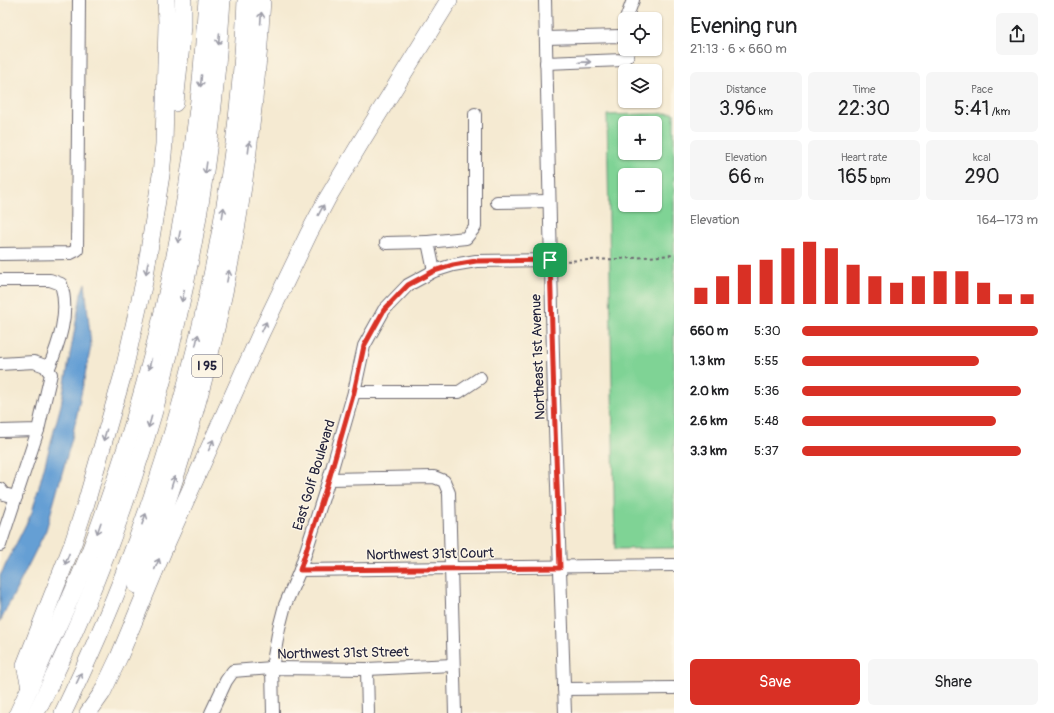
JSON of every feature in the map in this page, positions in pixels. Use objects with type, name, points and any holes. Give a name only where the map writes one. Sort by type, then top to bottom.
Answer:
[{"type":"highway","points":[[30,687],[25,666],[73,543],[86,503],[123,374],[144,282],[162,175],[167,23],[166,0]]},
{"type":"highway","points":[[162,175],[169,160],[183,26],[184,0]]},
{"type":"highway","points":[[18,713],[70,600],[92,547],[128,440],[146,380],[172,276],[185,206],[199,107],[207,0]]},
{"type":"highway","points":[[36,713],[62,659],[106,553],[144,445],[167,362],[187,278],[198,222],[214,107],[222,0]]},
{"type":"highway","points":[[63,713],[104,622],[142,527],[165,459],[196,347],[220,234],[229,178],[236,121],[246,0]]},
{"type":"highway","name":"I 95","points":[[80,713],[112,644],[155,536],[192,425],[220,313],[245,178],[258,64],[262,0]]},
{"type":"highway","points":[[88,713],[102,693],[169,537],[260,335],[309,233],[361,142],[449,0]]},
{"type":"street","points":[[0,254],[71,253],[77,250],[79,0]]},
{"type":"street","name":"Northeast 1st Avenue","points":[[546,0],[550,260],[565,713]]},
{"type":"street","points":[[628,12],[633,0]]},
{"type":"street","points":[[546,38],[618,38]]},
{"type":"street","points":[[546,63],[623,60],[627,56]]},
{"type":"street","points":[[386,242],[428,242],[466,238],[475,227],[475,114]]},
{"type":"street","points":[[497,202],[549,201]]},
{"type":"street","points":[[428,242],[434,271]]},
{"type":"street","name":"East Golf Boulevard","points":[[273,713],[272,668],[279,628],[285,605],[300,570],[329,479],[354,392],[364,346],[384,310],[408,285],[434,271],[453,265],[476,261],[550,260]]},
{"type":"street","points":[[0,280],[50,280],[61,284],[64,304],[62,334],[48,370]]},
{"type":"street","points":[[0,364],[34,362],[45,366],[51,374],[38,430],[0,545]]},
{"type":"street","points":[[354,392],[459,392],[480,378]]},
{"type":"street","points":[[0,431],[38,430]]},
{"type":"street","points":[[329,479],[434,477],[444,481],[449,494],[455,713]]},
{"type":"street","points":[[0,489],[4,494],[16,497]]},
{"type":"street","name":"Northwest 31st Court","points":[[300,570],[560,568],[674,565]]},
{"type":"street","name":"Northwest 31st Street","points":[[211,713],[226,681],[233,671],[272,668],[367,669],[454,665]]},
{"type":"street","points":[[367,669],[368,713]]},
{"type":"street","points":[[564,689],[674,688]]},
{"type":"path","points":[[550,260],[618,259],[674,255]]},
{"type":"green space","points":[[674,113],[674,548],[615,549],[607,115]]},
{"type":"water","points":[[85,283],[91,346],[72,438],[46,530],[0,622],[0,576],[32,512],[61,405],[81,294]]},
{"type":"route","points":[[550,260],[560,568],[300,570],[329,479],[354,392],[364,346],[384,310],[408,285],[434,271],[453,265],[476,261],[550,260]]}]
